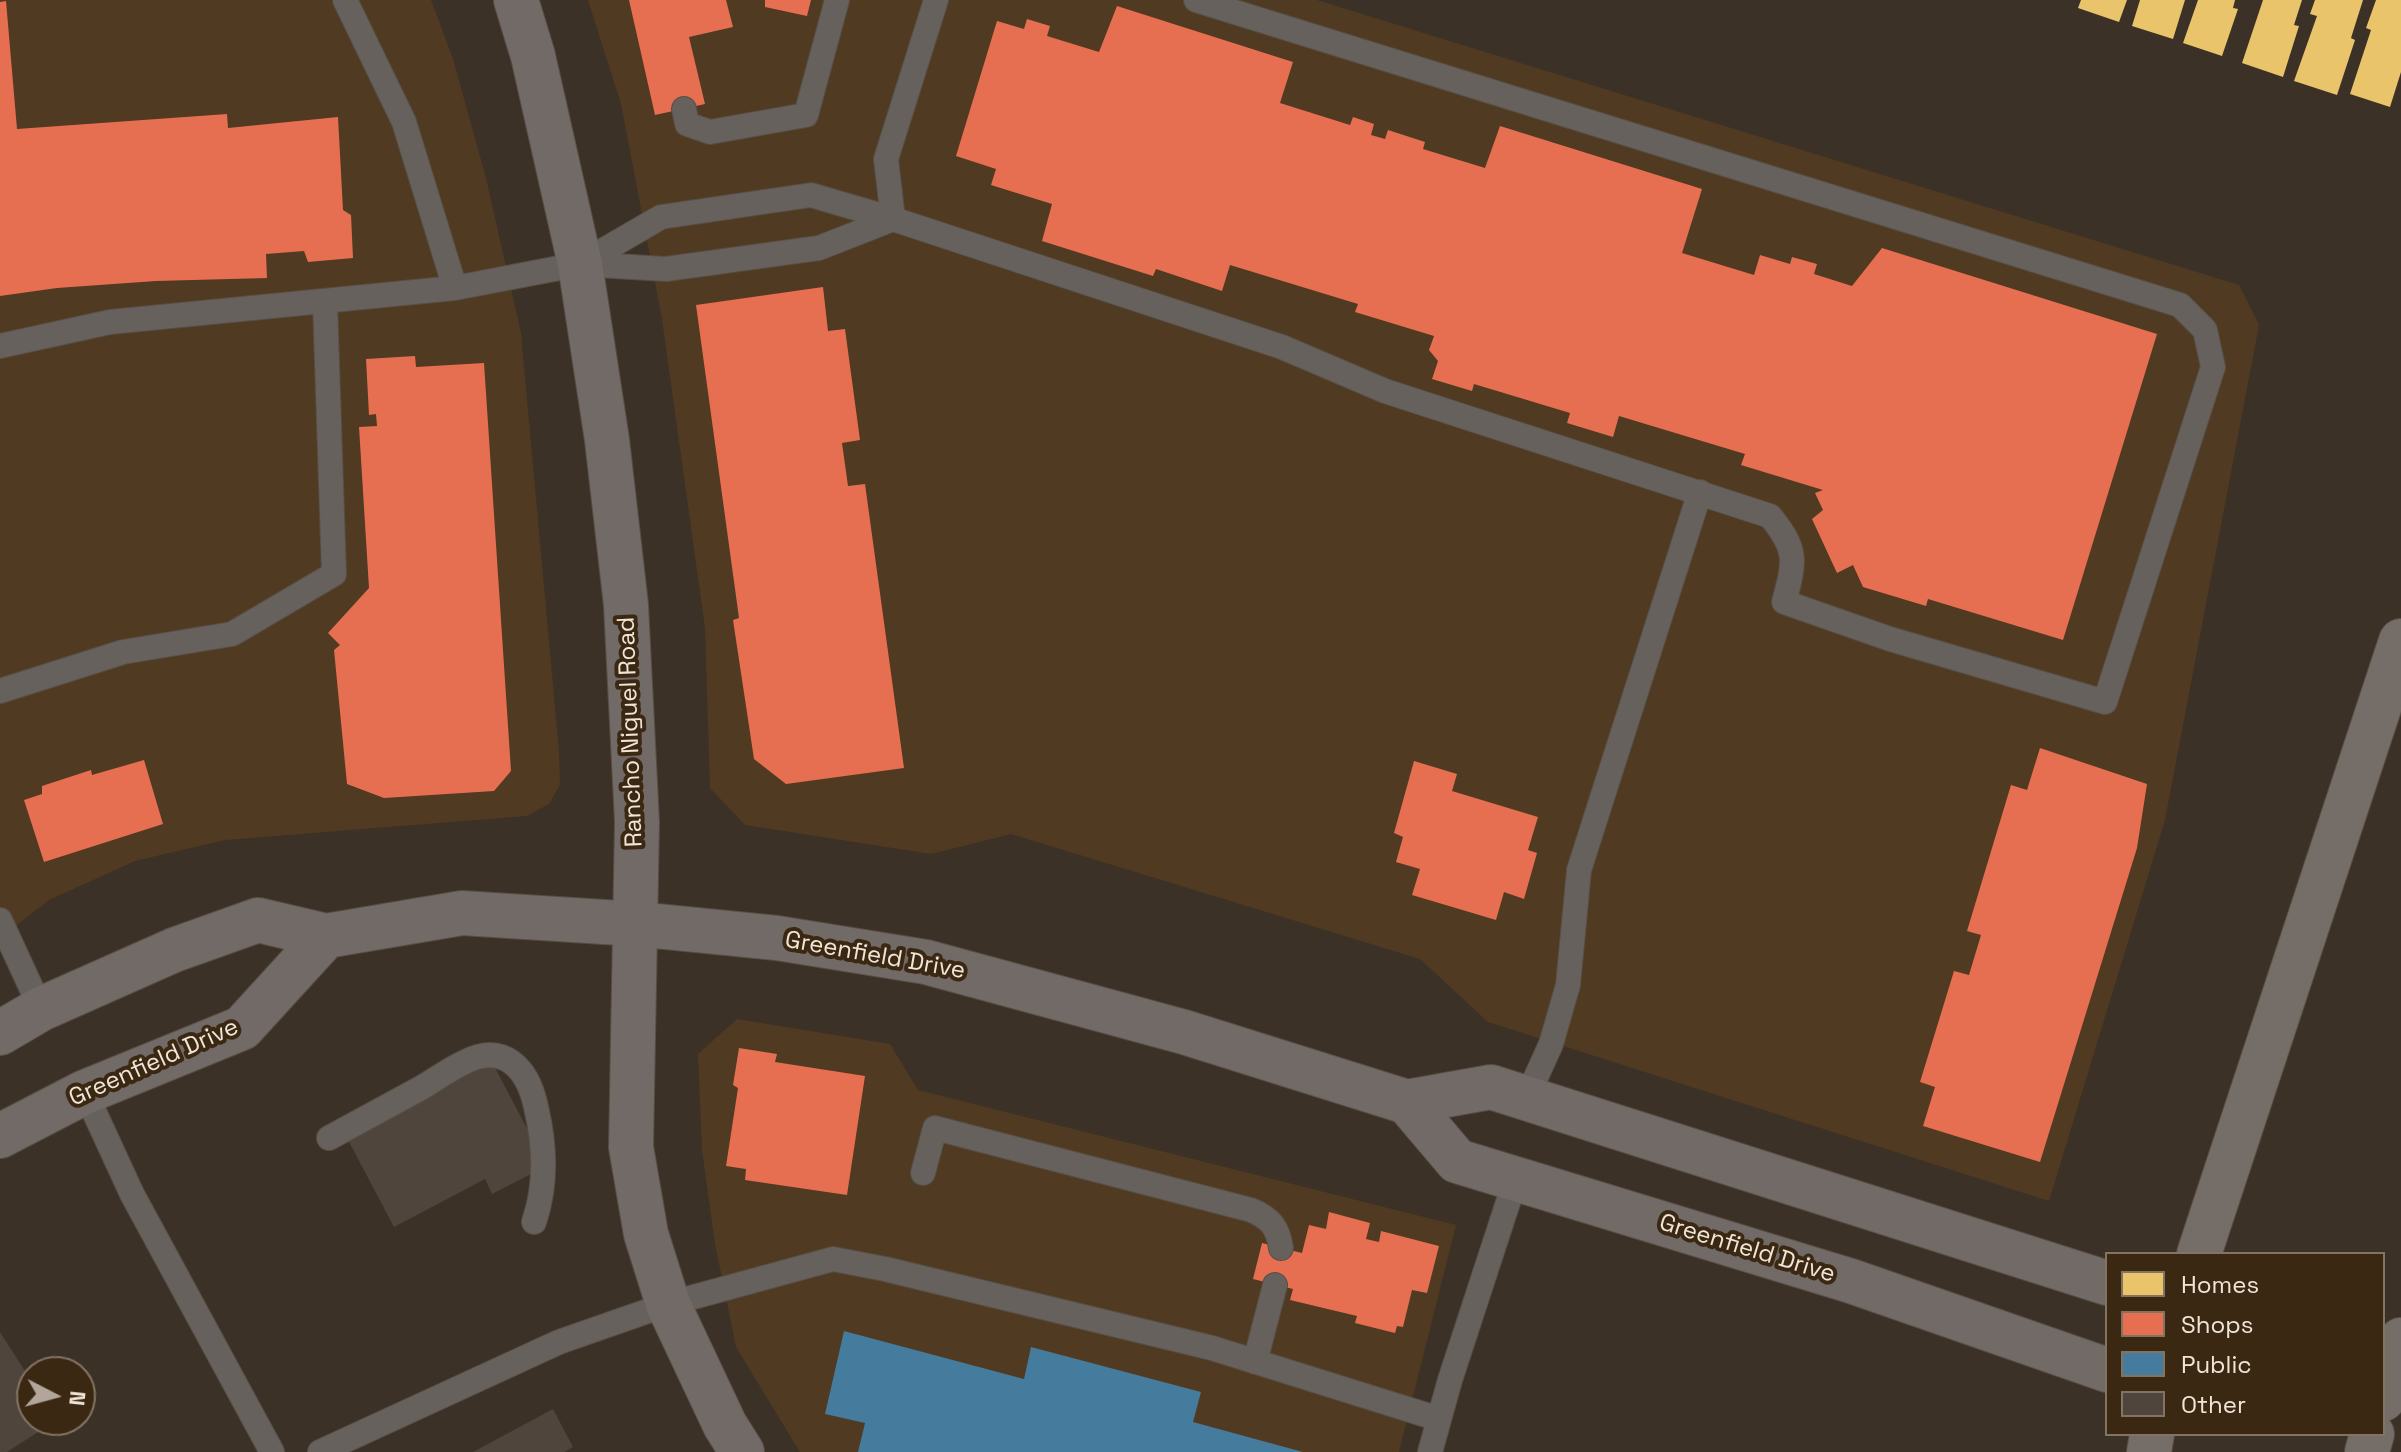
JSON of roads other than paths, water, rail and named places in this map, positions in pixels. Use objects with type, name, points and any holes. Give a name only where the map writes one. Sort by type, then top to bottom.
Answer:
[{"type":"highway","points":[[2200,1252],[2401,641]]},
{"type":"highway","points":[[2385,1392],[2401,1340]]},
{"type":"main road","name":"Rancho Niguel Road","points":[[516,0],[533,56],[580,264],[607,440],[626,605],[637,822],[631,1147],[646,1234],[668,1304],[725,1425],[742,1452]]},
{"type":"main road","name":"Greenfield Drive","points":[[0,1033],[41,1009],[174,950],[258,920],[326,936],[462,913],[636,924],[777,938],[926,962],[1184,1032],[1407,1102],[1491,1087],[2105,1282]]},
{"type":"main road","name":"Greenfield Drive","points":[[0,1136],[85,1092],[242,1028],[326,936]]},
{"type":"main road","name":"Greenfield Drive","points":[[1407,1102],[1457,1161],[1851,1281],[2105,1369]]},
{"type":"lane","points":[[345,0],[404,122],[455,288]]},
{"type":"lane","points":[[684,109],[687,124],[710,132],[806,115],[837,0]]},
{"type":"lane","points":[[893,219],[886,159],[936,0]]},
{"type":"lane","points":[[580,264],[661,217],[811,195],[1282,347],[1385,391],[1471,421],[1770,516],[1788,539],[1792,571],[1784,602],[1904,643],[2105,702],[2213,367],[2205,330],[2180,305],[1196,0]]},
{"type":"lane","points":[[0,346],[110,322],[455,288],[580,264],[666,269],[819,248],[893,219]]},
{"type":"lane","points":[[0,691],[123,652],[232,634],[334,574],[325,302]]},
{"type":"lane","points":[[1527,1097],[1551,1044],[1568,985],[1579,870],[1700,492]]},
{"type":"lane","points":[[0,920],[41,1009]]},
{"type":"lane","points":[[329,1138],[465,1062],[481,1056],[512,1061],[523,1072],[534,1096],[542,1131],[544,1168],[540,1204],[534,1222]]},
{"type":"lane","points":[[85,1092],[132,1194],[272,1452]]},
{"type":"lane","points":[[923,1173],[935,1128],[1251,1210],[1273,1223],[1281,1248]]},
{"type":"lane","points":[[1430,1452],[1516,1178]]},
{"type":"lane","points":[[320,1452],[559,1342],[668,1304],[833,1259],[1123,1327],[1255,1362],[1439,1419]]},
{"type":"lane","points":[[1255,1362],[1275,1285]]}]
